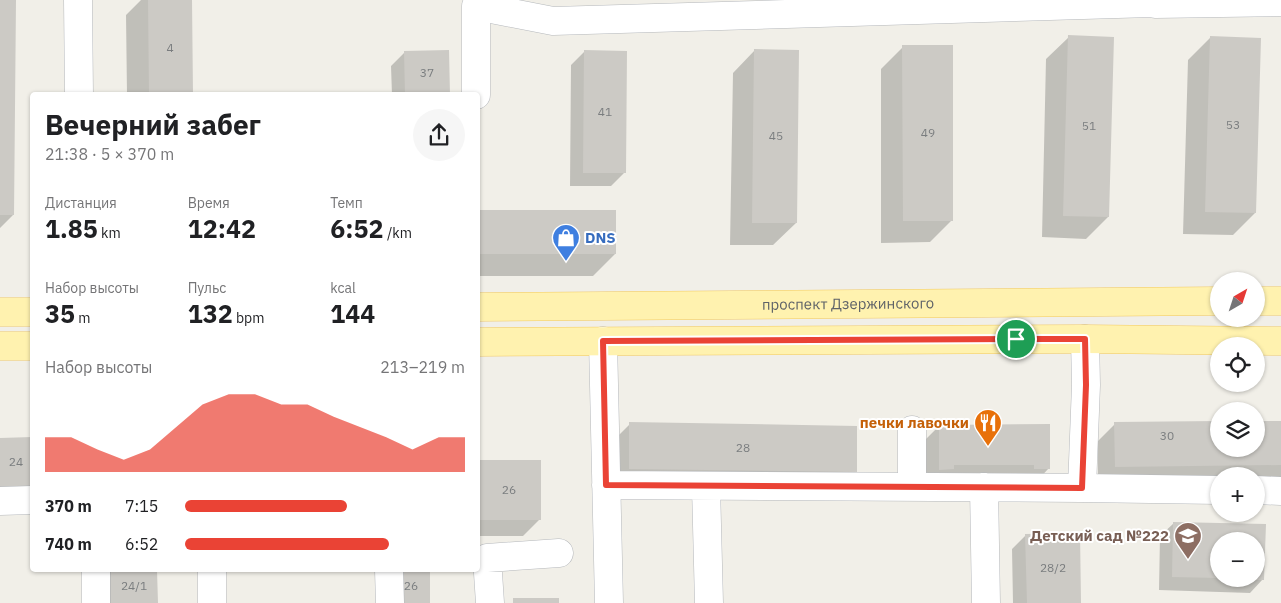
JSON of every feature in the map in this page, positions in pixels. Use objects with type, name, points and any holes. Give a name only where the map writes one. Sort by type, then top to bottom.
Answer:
[{"type":"main road","points":[[1265,301],[1281,300]]},
{"type":"main road","name":"проспект Дзержинского","points":[[480,307],[1210,301]]},
{"type":"main road","points":[[0,312],[30,312]]},
{"type":"main road","points":[[480,342],[1085,339],[1281,341]]},
{"type":"main road","points":[[0,346],[30,346]]},
{"type":"street","points":[[78,0],[79,92]]},
{"type":"street","points":[[476,92],[476,6],[553,21],[1151,1],[1281,2]]},
{"type":"street","points":[[1082,488],[1086,385],[1085,339]]},
{"type":"street","points":[[603,341],[609,603]]},
{"type":"street","points":[[912,430],[912,487]]},
{"type":"street","points":[[606,485],[1210,490]]},
{"type":"street","points":[[706,486],[709,603]]},
{"type":"street","points":[[984,487],[986,603]]},
{"type":"street","points":[[1265,490],[1281,491]]},
{"type":"street","points":[[0,501],[30,500]]},
{"type":"street","points":[[490,603],[487,558],[559,553]]},
{"type":"street","points":[[96,572],[96,603]]},
{"type":"street","points":[[212,572],[212,603]]},
{"type":"street","points":[[389,572],[390,603]]},
{"type":"building","points":[[0,0],[16,0],[14,215],[0,215]]},
{"type":"building","points":[[148,0],[192,0],[193,92],[149,92]]},
{"type":"building","points":[[1068,35],[1114,37],[1109,217],[1063,216]]},
{"type":"building","points":[[1210,36],[1261,38],[1256,213],[1205,212]]},
{"type":"building","points":[[902,45],[953,45],[953,221],[903,221]]},
{"type":"building","points":[[754,49],[799,50],[797,223],[752,223]]},
{"type":"building","points":[[449,50],[450,92],[405,92],[404,51]]},
{"type":"building","points":[[584,50],[627,51],[626,173],[583,173]]},
{"type":"building","points":[[480,210],[616,210],[616,254],[480,254]]},
{"type":"building","points":[[1210,421],[1210,457],[1265,457],[1265,421],[1281,421],[1281,465],[1115,467],[1114,422]]},
{"type":"building","points":[[629,422],[857,426],[857,472],[629,469]]},
{"type":"building","points":[[1050,424],[1050,469],[1034,469],[1034,465],[954,465],[954,469],[939,470],[939,425]]},
{"type":"building","points":[[30,437],[30,487],[0,487],[0,438]]},
{"type":"building","points":[[480,460],[541,460],[541,520],[480,520]]},
{"type":"building","points":[[1173,522],[1266,524],[1265,552],[1265,532],[1210,532],[1210,578],[1172,577]]},
{"type":"building","points":[[1080,533],[1081,603],[1027,603],[1025,534]]},
{"type":"building","points":[[111,572],[157,572],[158,603],[111,603]]},
{"type":"building","points":[[393,572],[430,572],[430,603],[392,603]]},
{"type":"building","points":[[513,598],[559,598],[559,603],[513,603]]},
{"type":"place","name":"DNS","points":[[566,262]]},
{"type":"place","name":"печки лавочки","points":[[988,447]]},
{"type":"place","name":"Детский сад №222","points":[[1188,560]]},
{"type":"route","points":[[1016,339],[1085,339],[1086,385],[1082,488],[606,485],[603,341],[1016,339]]}]
